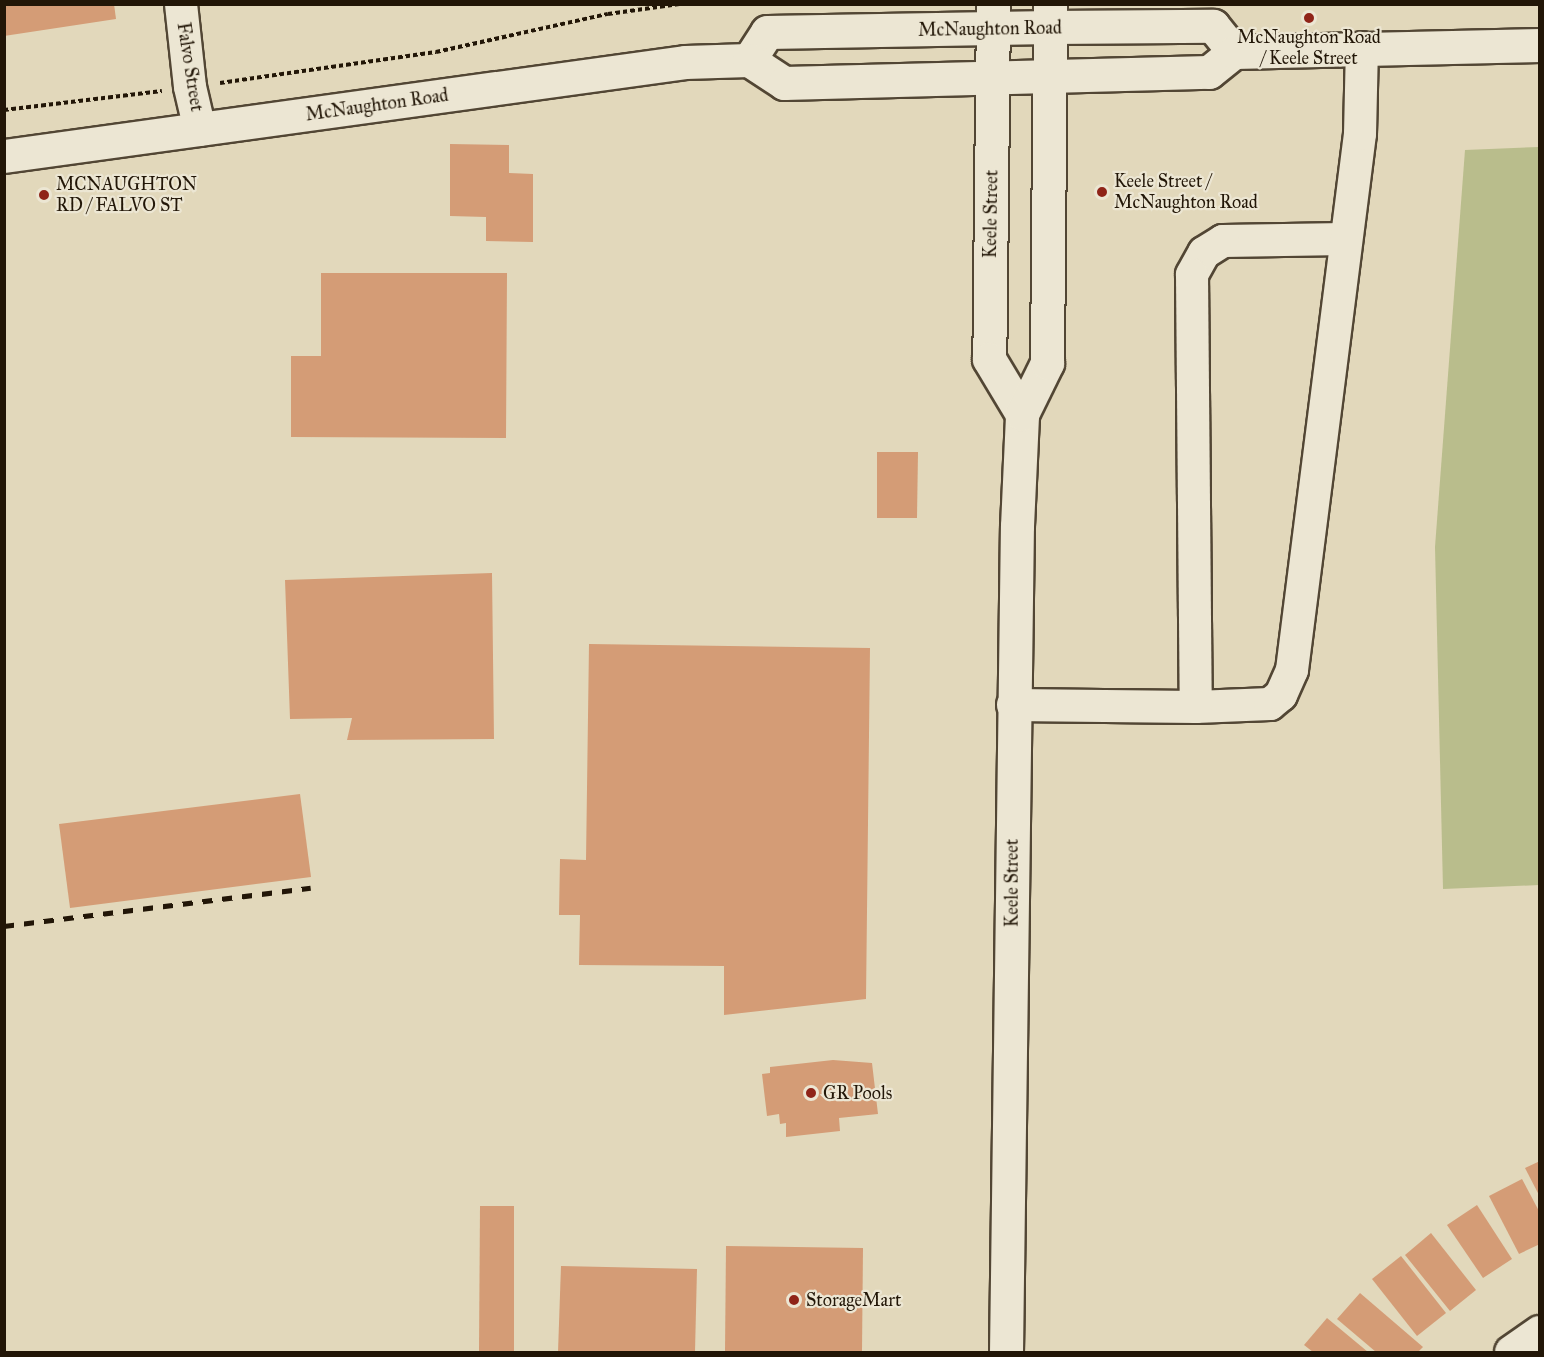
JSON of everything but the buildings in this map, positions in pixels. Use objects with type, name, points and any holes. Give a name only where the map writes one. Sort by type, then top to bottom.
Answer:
[{"type":"street","name":"Falvo Street","points":[[181,4],[190,87],[200,130]]},
{"type":"street","name":"McNaughton Road","points":[[4,156],[636,67],[749,60],[767,33],[993,17],[1050,16],[1213,26],[1234,52]]},
{"type":"street","name":"Keele Street","points":[[1006,1353],[1013,1025],[1013,705],[1022,414],[1047,363],[1050,16]]},
{"type":"street","name":"Keele Street","points":[[993,17],[989,359],[1022,414]]},
{"type":"street","points":[[749,60],[784,83],[992,75],[1209,72],[1234,52],[1539,45]]},
{"type":"street","points":[[1013,705],[1196,707],[1270,704],[1281,695],[1292,670],[1360,134],[1362,48]]},
{"type":"street","points":[[1196,707],[1192,275],[1204,253],[1223,241],[1345,239]]},
{"type":"street","points":[[1511,1353],[1539,1332]]},
{"type":"path","points":[[4,110],[190,87],[436,52],[608,14],[679,4]]},
{"type":"green space","points":[[1539,147],[1539,885],[1443,889],[1435,547],[1465,150]]},
{"type":"railway","points":[[4,926],[311,888]]},
{"type":"place","name":"McNaughton Road / Keele Street","points":[[1309,18]]},
{"type":"place","name":"Keele Street / McNaughton Road","points":[[1102,192]]},
{"type":"place","name":"MCNAUGHTON RD / FALVO ST","points":[[44,195]]},
{"type":"place","name":"GR Pools","points":[[811,1093]]},
{"type":"place","name":"StorageMart","points":[[794,1300]]}]
